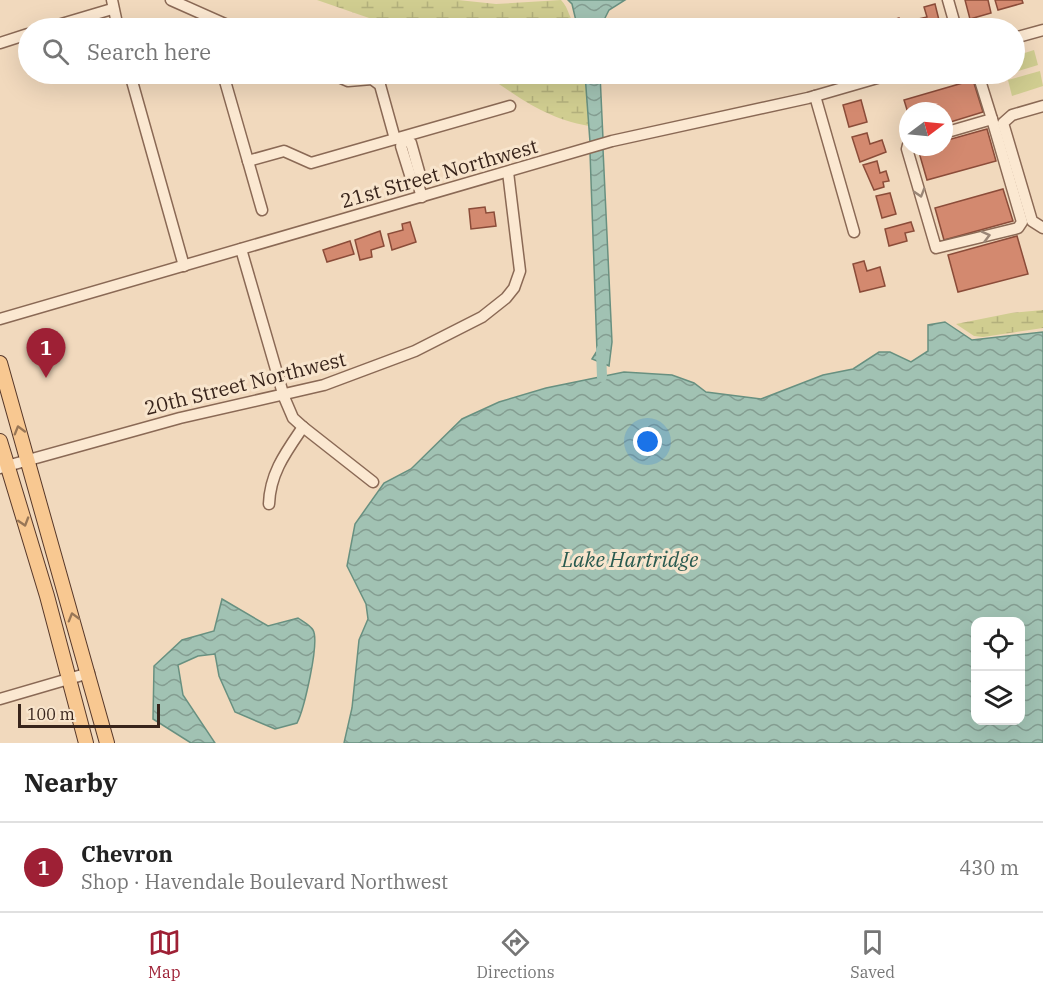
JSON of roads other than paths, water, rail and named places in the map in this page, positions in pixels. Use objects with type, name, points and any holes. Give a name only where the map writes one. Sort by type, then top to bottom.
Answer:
[{"type":"main road","points":[[0,363],[107,743]]},
{"type":"main road","points":[[0,441],[4,467],[69,679],[86,743]]},
{"type":"street","points":[[171,0],[212,18]]},
{"type":"street","points":[[948,0],[953,18]]},
{"type":"street","points":[[75,18],[112,4]]},
{"type":"street","points":[[1025,35],[1043,30]]},
{"type":"street","points":[[0,43],[18,37]]},
{"type":"street","points":[[133,84],[184,266]]},
{"type":"street","points":[[226,84],[262,210]]},
{"type":"street","points":[[379,84],[402,139],[411,143],[414,171],[420,175],[417,182],[422,197]]},
{"type":"street","name":"21st Street Northwest","points":[[0,319],[612,141],[815,96],[856,84]]},
{"type":"street","points":[[909,156],[936,248],[1018,228],[1022,222],[981,84]]},
{"type":"street","points":[[815,96],[854,232]]},
{"type":"street","points":[[248,161],[284,151],[311,163],[402,139],[510,106]]},
{"type":"street","points":[[1043,106],[1012,115],[1003,123],[1032,221],[1043,228]]},
{"type":"street","points":[[953,130],[992,118]]},
{"type":"street","name":"20th Street Northwest","points":[[4,467],[180,418],[284,396],[345,378],[415,351],[476,320],[507,298],[514,288],[520,271],[508,172]]},
{"type":"street","points":[[241,249],[284,396],[293,418],[374,482]]},
{"type":"street","points":[[269,504],[269,490],[277,465],[303,427]]},
{"type":"street","points":[[0,699],[89,674]]},
{"type":"water","points":[[568,0],[625,0],[609,10],[605,18],[575,18],[572,4]]},
{"type":"water","points":[[586,84],[600,84],[603,139],[590,142]]},
{"type":"water","points":[[603,149],[612,342],[609,366],[592,359],[597,351],[590,152]]},
{"type":"water","name":"Lake Hartridge","points":[[945,322],[972,340],[1043,332],[1043,743],[344,743],[352,708],[359,640],[368,619],[366,604],[347,566],[355,524],[384,483],[411,469],[462,419],[499,402],[546,388],[624,372],[672,375],[694,383],[706,392],[761,399],[823,375],[853,369],[879,352],[890,352],[911,362],[928,351],[928,325]]},
{"type":"water","points":[[222,599],[268,626],[298,618],[310,626],[315,637],[310,676],[297,723],[275,729],[235,712],[219,676],[215,654],[198,656],[178,665],[183,695],[215,743],[191,743],[153,719],[154,666],[182,640],[214,631]]},
{"type":"waterway","points":[[601,350],[602,377]]},
{"type":"place","name":"Chevron","points":[[46,378]]}]
